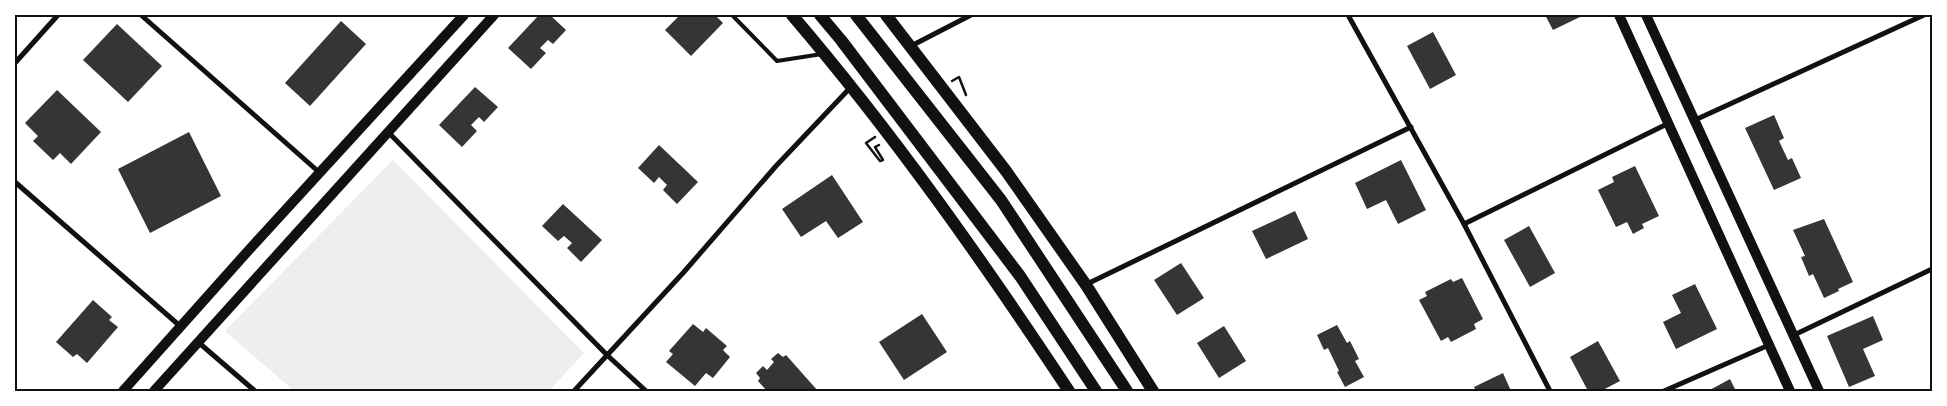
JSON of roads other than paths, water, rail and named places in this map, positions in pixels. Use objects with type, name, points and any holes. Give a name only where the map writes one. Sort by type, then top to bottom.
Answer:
[{"type":"highway","points":[[792,15],[883,127],[967,242],[1069,391]]},
{"type":"highway","points":[[820,15],[842,40],[1020,276],[1096,391]]},
{"type":"highway","points":[[856,15],[1001,200],[1128,391]]},
{"type":"highway","points":[[886,15],[1006,170],[1086,285],[1153,391]]},
{"type":"main road","points":[[123,391],[464,15]]},
{"type":"main road","points":[[154,391],[494,15]]},
{"type":"main road","points":[[1619,15],[1790,391]]},
{"type":"main road","points":[[1646,15],[1819,391]]},
{"type":"street","points":[[15,63],[58,15]]},
{"type":"street","points":[[141,15],[320,173]]},
{"type":"street","points":[[911,46],[971,15]]},
{"type":"street","points":[[1348,15],[1464,224],[1550,391]]},
{"type":"street","points":[[1695,120],[1924,15]]},
{"type":"street","points":[[574,391],[684,273],[776,166],[851,88]]},
{"type":"street","points":[[1464,224],[1668,124]]},
{"type":"street","points":[[1086,285],[1411,127]]},
{"type":"street","points":[[389,133],[607,355],[646,391]]},
{"type":"street","points":[[15,182],[181,327]]},
{"type":"street","points":[[1794,335],[1932,269]]},
{"type":"street","points":[[198,342],[256,391]]},
{"type":"street","points":[[1664,391],[1769,345]]},
{"type":"lane","points":[[732,15],[777,61],[825,54]]}]
